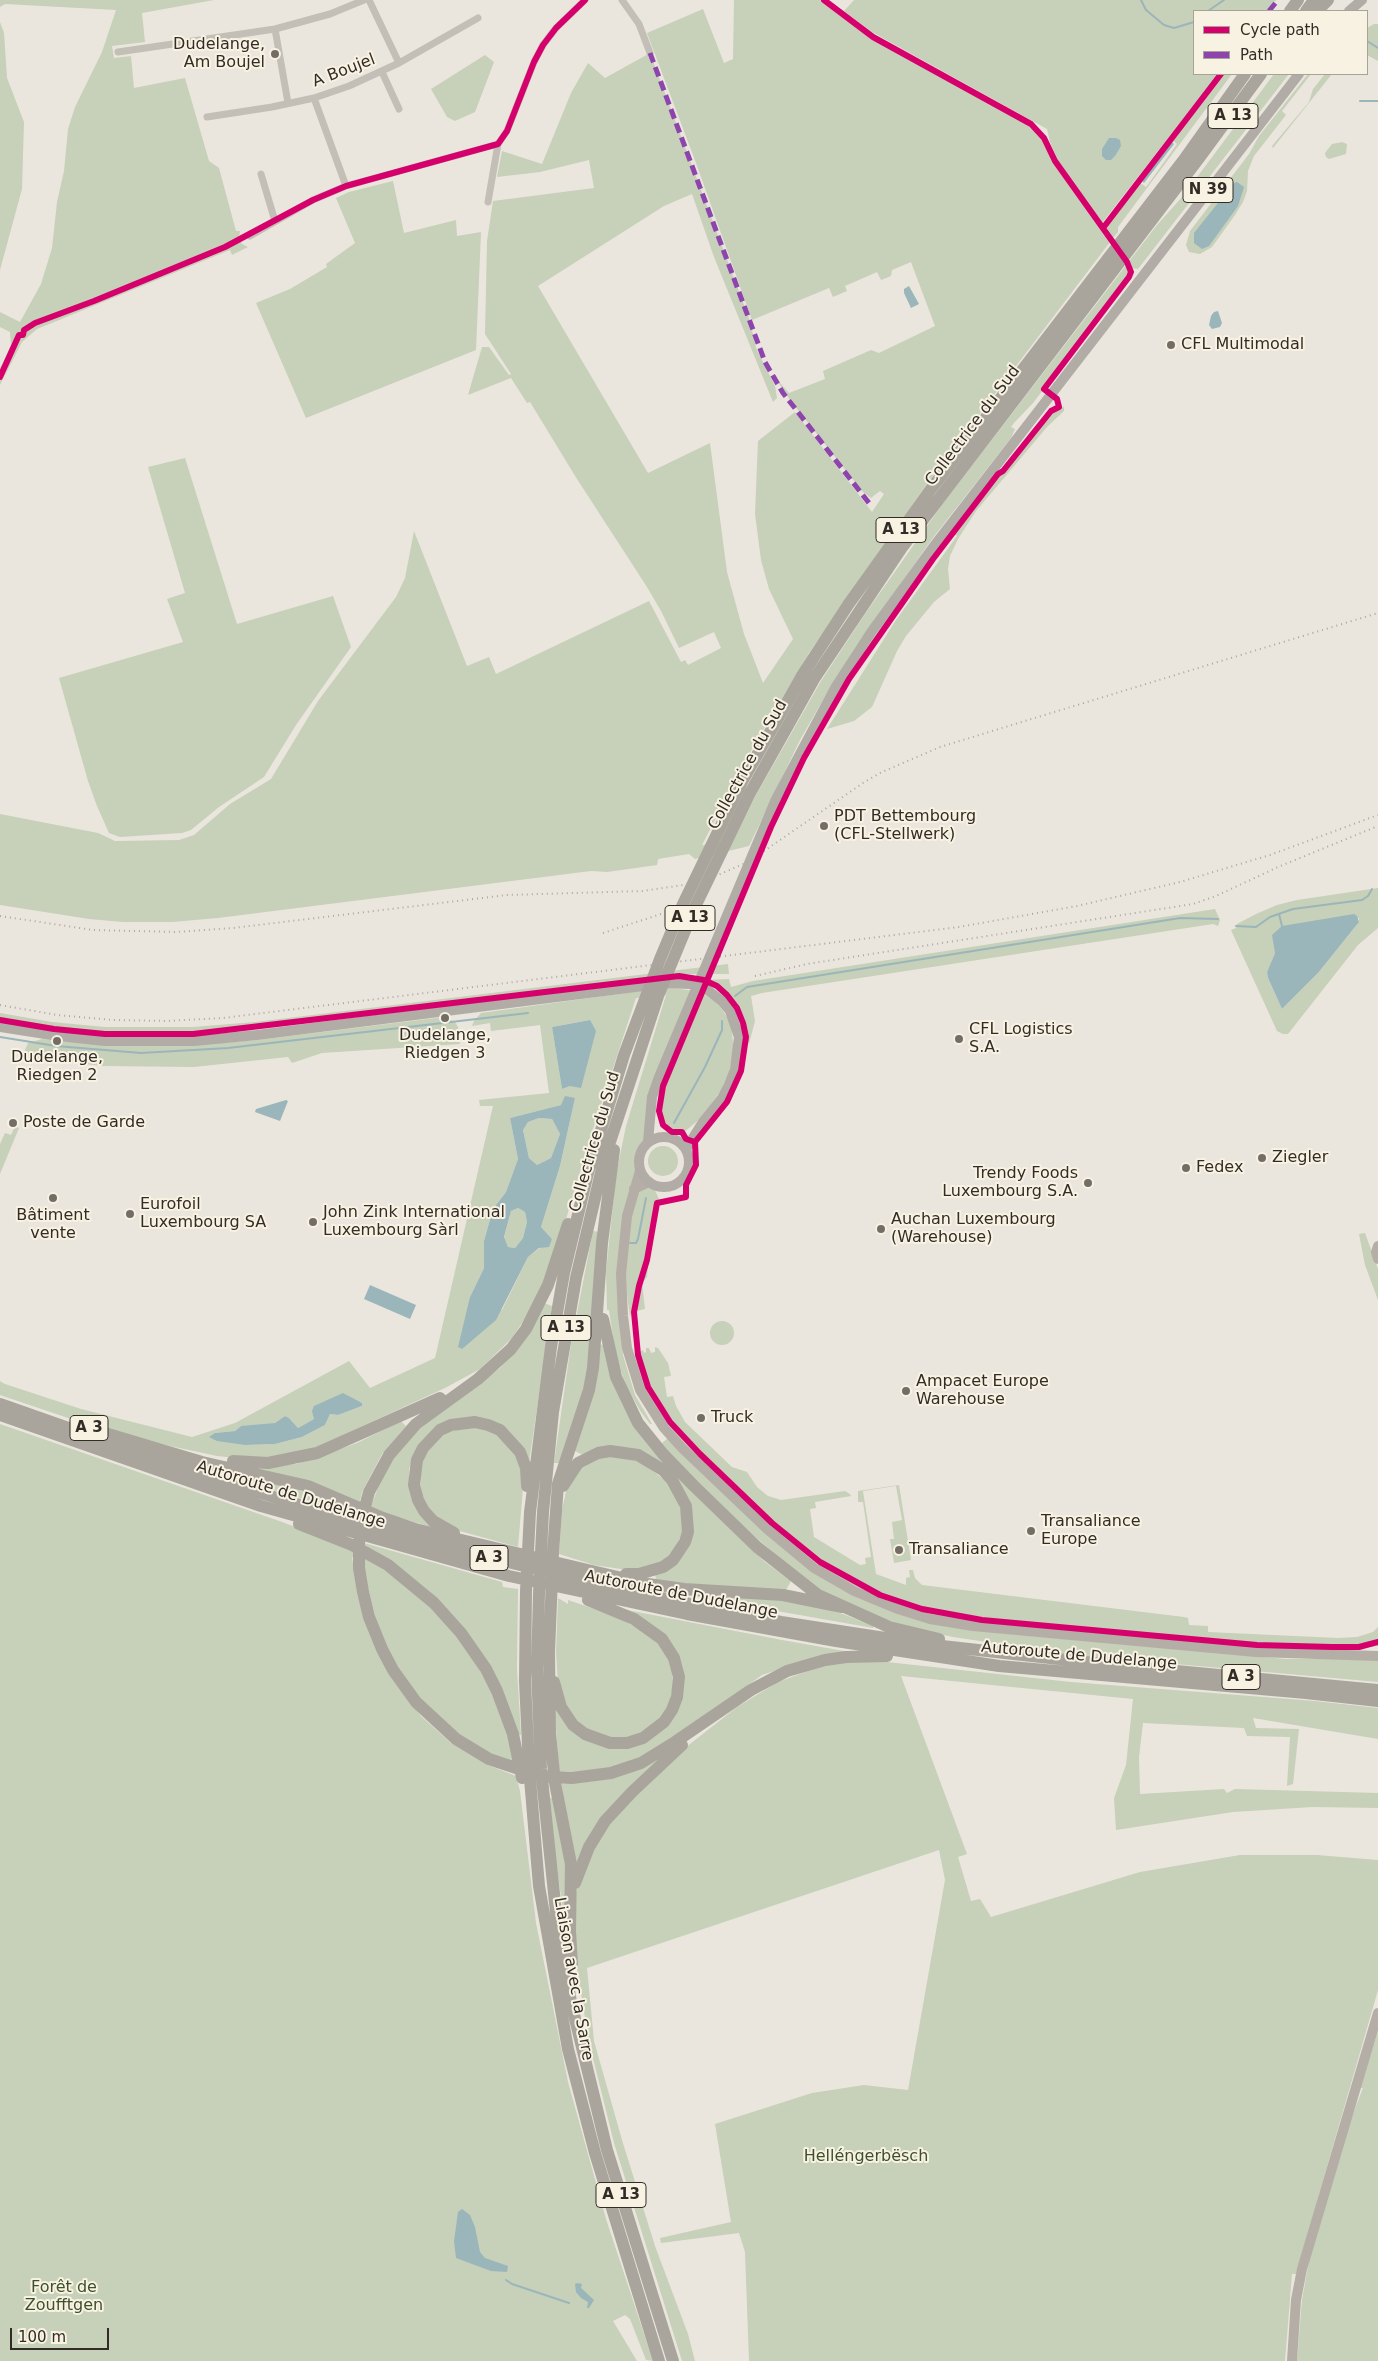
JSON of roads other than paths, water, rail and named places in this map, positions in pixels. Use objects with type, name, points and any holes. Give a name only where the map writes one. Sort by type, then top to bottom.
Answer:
[{"type":"highway","points":[[1297,5],[1314,0]]},
{"type":"highway","points":[[1318,10],[1328,0]]},
{"type":"highway","name":"Collectrice du Sud","points":[[545,1595],[553,1412],[565,1334],[590,1216],[619,1110],[658,996],[694,909],[725,842],[770,756],[814,679],[859,610],[934,504],[1114,260],[1244,75]]},
{"type":"highway","name":"Collectrice du Sud","points":[[1124,246],[1199,158],[1260,75]]},
{"type":"highway","name":"A 13","points":[[1199,158],[1266,75]]},
{"type":"highway","name":"Collectrice du Sud","points":[[526,1591],[530,1512],[551,1347],[564,1273],[588,1173],[608,1105],[645,997],[710,844],[758,751],[803,674],[848,605],[931,489],[1114,260]]},
{"type":"highway","name":"A 3","points":[[619,1110],[602,1243],[599,1284],[602,1318],[611,1360],[623,1394],[638,1423],[681,1474],[757,1546],[818,1595],[888,1627],[984,1650]]},
{"type":"highway","name":"A 3","points":[[588,1173],[566,1230],[548,1285],[526,1329],[511,1349],[495,1365],[430,1412],[399,1442],[384,1463],[369,1492],[361,1522],[359,1568],[369,1617],[393,1670],[416,1702],[441,1727],[469,1748],[489,1759],[540,1776],[572,1778],[611,1773],[647,1759],[707,1721],[751,1690],[808,1664],[866,1655],[947,1659]]},
{"type":"highway","name":"A 13","points":[[547,1551],[563,1464],[589,1390],[593,1368],[599,1284]]},
{"type":"highway","name":"A 3","points":[[170,1451],[245,1462],[268,1463],[292,1460],[317,1453],[356,1437],[465,1387]]},
{"type":"highway","name":"A 3","points":[[2,1409],[170,1451],[202,1462],[287,1480],[327,1493],[391,1521],[416,1529],[592,1571],[648,1584],[684,1589],[783,1595],[842,1607]]},
{"type":"highway","name":"Autoroute de Dudelange","points":[[2,1409],[261,1506],[509,1576],[736,1624],[947,1659],[1074,1674],[1306,1692],[1378,1701]]},
{"type":"highway","name":"Autoroute de Dudelange","points":[[2,1409],[202,1475],[401,1536],[629,1592],[772,1620],[924,1644],[1114,1665],[1378,1690]]},
{"type":"highway","name":"A 3","points":[[475,1542],[433,1521],[418,1500],[414,1485],[417,1460],[423,1448],[440,1430],[451,1425],[474,1422],[500,1430],[520,1452],[526,1468],[530,1512]]},
{"type":"highway","name":"A 13","points":[[555,1510],[563,1486],[578,1463],[598,1452],[610,1451],[638,1455],[650,1461],[663,1470],[681,1494],[688,1519],[688,1532],[680,1551],[673,1560],[655,1571],[639,1574],[592,1571]]},
{"type":"highway","name":"A 3","points":[[261,1506],[352,1546],[388,1565],[434,1603],[461,1633],[486,1669],[537,1774]]},
{"type":"highway","name":"A 3","points":[[509,1576],[600,1604],[634,1619],[655,1632],[670,1649],[677,1666],[679,1687],[672,1710],[664,1722],[654,1731],[627,1743],[610,1743],[585,1734],[573,1725],[561,1707],[554,1686],[549,1652]]},
{"type":"highway","name":"Liaison avec la Sarre","points":[[526,1591],[525,1681],[557,1922],[571,2002],[607,2150],[673,2361]]},
{"type":"highway","name":"A 13","points":[[545,1595],[549,1652],[549,1717],[537,1774],[569,1850],[571,1954],[580,2037]]},
{"type":"highway","name":"Liaison avec la Sarre","points":[[545,1595],[537,1669],[537,1774],[534,1836],[540,1886],[554,1979],[568,2048],[595,2153],[660,2361]]},
{"type":"highway","name":"A 3","points":[[571,1897],[581,1863],[606,1821],[632,1792],[707,1721]]},
{"type":"main road","points":[[1350,10],[1362,0]]},
{"type":"main road","name":"N 39","points":[[648,1142],[655,1086],[764,824],[789,772],[835,688],[904,586],[1297,75]]},
{"type":"main road","points":[[0,1027],[58,1036],[105,1040],[194,1041],[296,1031],[667,983],[690,984],[706,989],[722,1001],[730,1011],[739,1037],[735,1069],[729,1085],[713,1112],[703,1122],[684,1136],[648,1142],[640,1155],[640,1171],[626,1216],[621,1274],[623,1316],[628,1348],[640,1390],[664,1428],[682,1448],[767,1529],[814,1568],[878,1602],[917,1616],[943,1622],[1001,1629],[1226,1650],[1378,1656]]},
{"type":"main road","points":[[652,1114],[655,1124],[686,1149]]},
{"type":"main road","points":[[640,1171],[648,1182],[661,1187],[669,1186],[682,1178],[689,1164],[686,1149],[703,1122]]},
{"type":"main road","points":[[634,1189],[648,1182]]},
{"type":"main road","points":[[1378,1246],[1376,1252],[1378,1258]]},
{"type":"main road","points":[[1340,1655],[1378,1648]]},
{"type":"main road","points":[[1292,2361],[1296,2300],[1306,2254],[1378,2013]]},
{"type":"street","points":[[118,52],[275,29],[330,14],[364,0]]},
{"type":"street","points":[[369,0],[399,63]]},
{"type":"street","points":[[488,202],[498,144],[507,131],[534,62],[543,44],[556,28],[585,0]]},
{"type":"street","points":[[622,0],[639,24],[650,53]]},
{"type":"street","name":"A Boujel","points":[[207,117],[314,98],[382,72],[478,18]]},
{"type":"street","points":[[275,29],[288,104]]},
{"type":"street","points":[[382,72],[399,109]]},
{"type":"street","points":[[314,98],[346,186]]},
{"type":"street","points":[[250,236],[313,200],[346,186],[498,144]]},
{"type":"street","points":[[261,174],[275,221]]},
{"type":"water","points":[[1109,138],[1120,140],[1121,146],[1111,160],[1106,160],[1102,156],[1102,149]]},
{"type":"water","points":[[1172,142],[1174,144],[1144,183],[1142,181]]},
{"type":"water","points":[[1237,182],[1244,187],[1238,206],[1209,246],[1202,249],[1194,243],[1194,233],[1234,183]]},
{"type":"water","points":[[909,286],[919,304],[911,308],[904,293],[904,289]]},
{"type":"water","points":[[1218,311],[1222,323],[1220,327],[1212,329],[1209,325],[1211,316],[1214,312]]},
{"type":"water","points":[[1354,914],[1359,922],[1318,973],[1282,1009],[1267,972],[1275,953],[1272,935],[1282,926]]},
{"type":"water","points":[[590,1020],[596,1031],[581,1088],[570,1086],[562,1089],[552,1027]]},
{"type":"water","points":[[565,1096],[575,1098],[560,1166],[541,1227],[552,1239],[549,1247],[539,1248],[528,1257],[496,1320],[462,1349],[458,1347],[470,1297],[484,1268],[484,1241],[493,1209],[506,1192],[518,1159],[510,1118],[561,1105]],"holes":[[[539,1118],[552,1119],[560,1134],[551,1158],[537,1165],[529,1158],[523,1130],[528,1122]],[[518,1208],[525,1212],[527,1222],[523,1238],[515,1248],[508,1247],[504,1237],[511,1211]]]},
{"type":"water","points":[[288,1101],[280,1121],[255,1112],[256,1109]]},
{"type":"water","points":[[370,1285],[416,1305],[410,1319],[364,1299]]},
{"type":"water","points":[[343,1393],[362,1403],[362,1406],[338,1415],[330,1414],[325,1425],[302,1437],[275,1444],[245,1445],[217,1441],[209,1437],[215,1433],[235,1431],[241,1426],[275,1423],[285,1416],[298,1428],[314,1419],[312,1411],[314,1406]]},
{"type":"water","points":[[462,2209],[470,2215],[475,2227],[480,2252],[485,2258],[508,2266],[507,2272],[491,2271],[456,2258],[454,2241],[458,2212]]},
{"type":"water","points":[[575,2284],[582,2284],[581,2288],[594,2300],[589,2308],[587,2308],[588,2302],[576,2292]]},
{"type":"waterway","points":[[1141,0],[1146,10],[1164,25],[1174,28],[1193,22]]},
{"type":"waterway","points":[[1209,10],[1224,0]]},
{"type":"waterway","points":[[1368,42],[1378,48]]},
{"type":"waterway","points":[[1360,101],[1378,101]]},
{"type":"waterway","points":[[1236,926],[1256,927],[1270,917],[1293,909],[1362,900],[1368,896],[1372,889]]},
{"type":"waterway","points":[[1279,914],[1282,926]]},
{"type":"waterway","points":[[735,996],[747,987],[1180,918],[1218,919]]},
{"type":"waterway","points":[[0,1037],[56,1046],[141,1053],[228,1048],[528,1013]]},
{"type":"waterway","points":[[674,1123],[705,1067],[722,1030],[722,1021]]},
{"type":"waterway","points":[[630,1243],[636,1243],[638,1239],[646,1198]]},
{"type":"waterway","points":[[506,2280],[512,2284],[569,2303]]},
{"type":"railway","points":[[0,916],[93,930],[177,932],[233,928],[507,895],[642,891],[691,884],[748,862],[863,783],[882,772],[940,747],[1378,613]]},
{"type":"railway","points":[[0,1005],[57,1015],[113,1020],[167,1021],[223,1018],[959,927],[1077,906],[1180,882],[1270,855],[1378,815]]},
{"type":"railway","points":[[755,976],[807,964],[1193,904],[1216,896],[1278,867],[1378,826]]},
{"type":"railway","points":[[603,933],[661,914]]},
{"type":"place","name":"Dudelange, Am Boujel","points":[[275,54]]},
{"type":"place","name":"CFL Multimodal","points":[[1171,345]]},
{"type":"place","name":"PDT Bettembourg (CFL-Stellwerk)","points":[[824,826]]},
{"type":"place","name":"Dudelange, Riedgen 3","points":[[445,1018]]},
{"type":"place","name":"CFL Logistics S.A.","points":[[959,1039]]},
{"type":"place","name":"Dudelange, Riedgen 2","points":[[57,1041]]},
{"type":"place","name":"Poste de Garde","points":[[13,1123]]},
{"type":"place","name":"Ziegler","points":[[1262,1158]]},
{"type":"place","name":"Fedex","points":[[1186,1168]]},
{"type":"place","name":"Trendy Foods Luxembourg S.A.","points":[[1088,1183]]},
{"type":"place","name":"Bâtiment vente","points":[[53,1198]]},
{"type":"place","name":"Eurofoil Luxembourg SA","points":[[130,1214]]},
{"type":"place","name":"John Zink International Luxembourg Sàrl","points":[[313,1222]]},
{"type":"place","name":"Auchan Luxembourg (Warehouse)","points":[[881,1229]]},
{"type":"place","name":"Ampacet Europe Warehouse","points":[[906,1391]]},
{"type":"place","name":"Truck","points":[[701,1418]]},
{"type":"place","name":"Transaliance Europe","points":[[1031,1531]]},
{"type":"place","name":"Transaliance","points":[[899,1550]]},
{"type":"park label","name":"Helléngerbësch","points":[[866,2157]]},
{"type":"park label","name":"Forêt de Zoufftgen","points":[[64,2297]]}]
